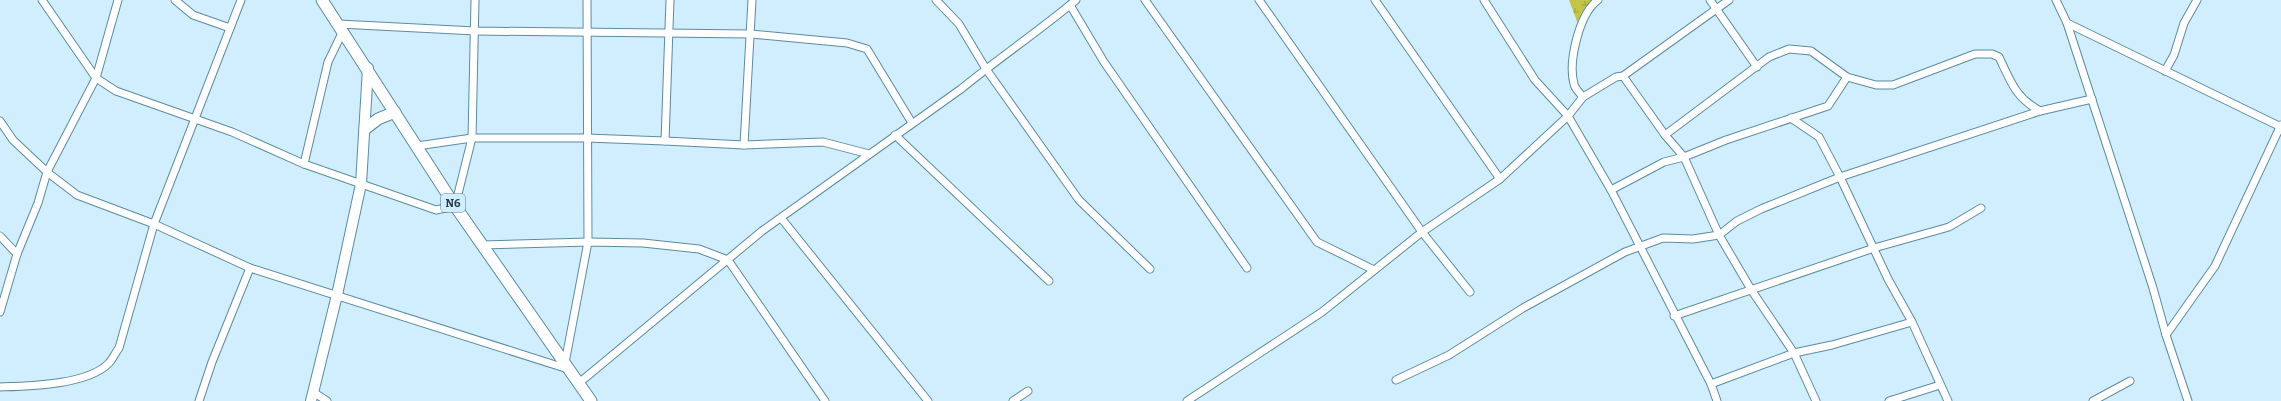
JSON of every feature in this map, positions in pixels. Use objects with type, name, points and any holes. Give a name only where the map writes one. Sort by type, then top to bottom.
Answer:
[{"type":"highway","name":"N6","points":[[322,0],[368,68],[455,206],[592,401]]},
{"type":"highway","points":[[365,128],[378,118],[395,112]]},
{"type":"main road","points":[[312,397],[337,295],[361,184],[368,68]]},
{"type":"street","points":[[42,0],[96,78],[116,91],[232,132],[304,164],[436,210],[455,206],[472,138],[475,0]]},
{"type":"street","points":[[0,312],[17,254],[38,203],[47,172],[96,78],[118,0]]},
{"type":"street","points":[[175,0],[193,15],[230,28]]},
{"type":"street","points":[[0,387],[50,384],[96,373],[109,363],[119,348],[154,224],[241,0]]},
{"type":"street","points":[[0,120],[13,140],[47,172],[77,196],[154,224],[250,268],[567,367],[588,242],[587,0]]},
{"type":"street","points":[[665,141],[670,0]]},
{"type":"street","points":[[744,145],[752,0]]},
{"type":"street","points":[[936,0],[959,24],[986,69],[1079,200],[1150,269]]},
{"type":"street","points":[[579,383],[781,218],[895,135],[961,90],[986,69],[1042,29],[1076,0]]},
{"type":"street","points":[[1145,0],[1317,242],[1374,270]]},
{"type":"street","points":[[1258,0],[1422,232],[1470,292]]},
{"type":"street","points":[[1375,0],[1500,179]]},
{"type":"street","points":[[1484,0],[1534,80],[1568,116],[1611,190],[1710,384],[1717,401]]},
{"type":"street","points":[[1583,97],[1574,86],[1571,65],[1578,35],[1585,18],[1598,0]]},
{"type":"street","points":[[1710,0],[1757,67]]},
{"type":"street","points":[[1187,401],[1322,312],[1422,232],[1500,179],[1568,116],[1583,97],[1616,77],[1623,76],[1729,0]]},
{"type":"street","points":[[2056,0],[2067,23],[2188,401]]},
{"type":"street","points":[[2164,71],[2174,55],[2184,23],[2197,0]]},
{"type":"street","points":[[1070,5],[1104,62],[1247,268]]},
{"type":"street","points":[[2067,23],[2281,127],[2215,266],[2166,335]]},
{"type":"street","points":[[304,164],[328,62],[341,28],[751,34],[847,43],[867,49],[912,123]]},
{"type":"street","points":[[1664,135],[1769,57],[1789,49],[1812,51],[1847,77],[1876,85],[1893,85],[1975,54],[1992,54],[1999,57],[2009,81],[2020,97],[2040,111]]},
{"type":"street","points":[[1623,76],[1664,135],[1684,157],[1719,235],[1752,291],[1794,353],[1816,401]]},
{"type":"street","points":[[1611,190],[1648,169],[1684,157],[1726,140],[1828,106],[1847,77]]},
{"type":"street","points":[[1396,380],[1449,356],[1523,308],[1625,252],[1640,249],[1663,238],[1693,239],[1719,235],[1737,221],[1761,209],[1840,177],[2040,111],[2092,99]]},
{"type":"street","points":[[1791,118],[1819,137],[1912,322],[1948,401]]},
{"type":"street","points":[[895,135],[1049,281]]},
{"type":"street","points":[[417,146],[472,138],[587,138],[744,145],[823,142],[870,154]]},
{"type":"street","points":[[1674,316],[1752,291],[1874,248],[1949,226],[1981,208]]},
{"type":"street","points":[[781,218],[928,401]]},
{"type":"street","points":[[0,236],[17,254]]},
{"type":"street","points":[[482,246],[588,242],[643,243],[699,249],[728,260],[825,401]]},
{"type":"street","points":[[199,401],[212,362],[250,268]]},
{"type":"street","points":[[1710,384],[1794,353],[1832,345],[1912,322]]},
{"type":"street","points":[[2093,401],[2130,381]]},
{"type":"street","points":[[1890,401],[1940,385]]},
{"type":"street","points":[[1013,401],[1028,392]]},
{"type":"street","points":[[312,397],[327,401]]},
{"type":"green space","points":[[1569,0],[1592,0],[1578,24]]}]
